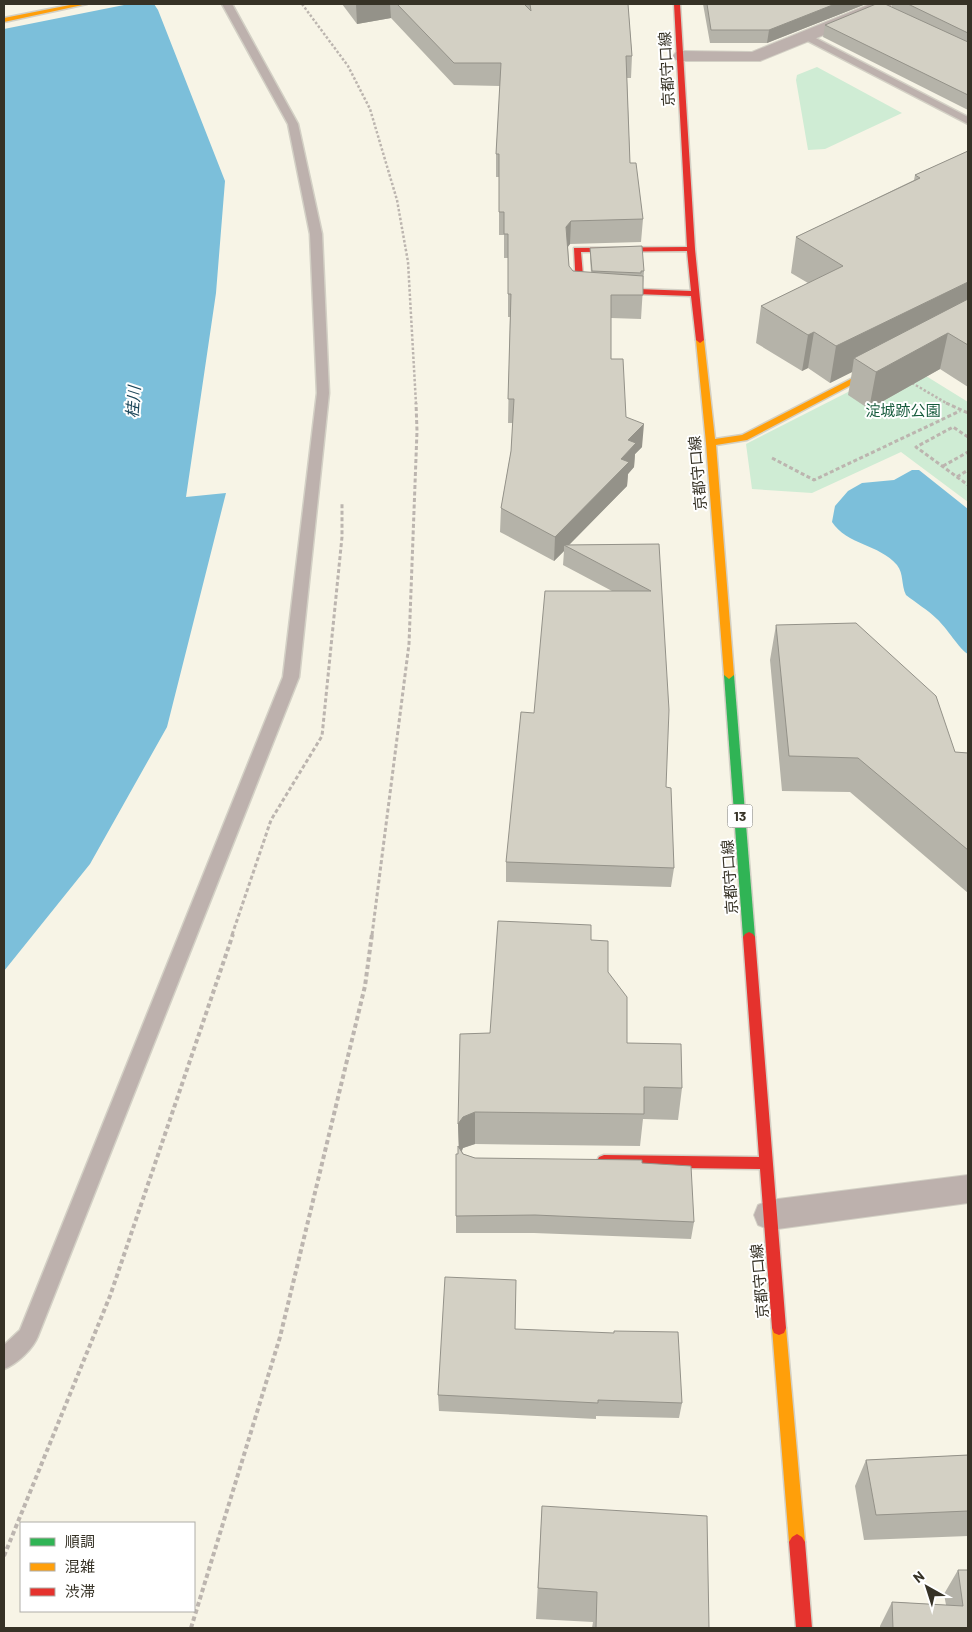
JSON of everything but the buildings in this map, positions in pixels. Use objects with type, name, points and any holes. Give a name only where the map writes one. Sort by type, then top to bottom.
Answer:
[{"type":"main road","points":[[4,20],[84,4]]},
{"type":"main road","name":"京都守口線","points":[[677,4],[682,56],[691,249],[711,443],[770,1215],[804,1628]]},
{"type":"main road","points":[[691,249],[577,250],[580,289],[695,294]]},
{"type":"main road","points":[[711,443],[744,438],[889,363]]},
{"type":"main road","points":[[590,1161],[767,1163]]},
{"type":"street","points":[[682,56],[754,57],[806,36],[884,9]]},
{"type":"street","points":[[770,1215],[968,1189]]},
{"type":"lane","points":[[4,1359],[28,1336],[290,677],[323,392],[316,234],[293,124],[227,4]]},
{"type":"lane","points":[[806,36],[968,121]]},
{"type":"path","points":[[191,1628],[280,1337],[366,986],[409,644],[417,431],[408,262],[397,200],[370,110],[348,66],[302,4]]},
{"type":"path","points":[[889,363],[960,411],[968,413]]},
{"type":"path","points":[[744,438],[778,462],[814,480],[960,411]]},
{"type":"path","points":[[968,437],[953,427],[916,447],[968,485]]},
{"type":"path","points":[[943,466],[968,452]]},
{"type":"path","points":[[957,477],[968,470]]},
{"type":"green space","points":[[817,67],[902,113],[825,149],[808,150],[796,80],[797,75]]},
{"type":"green space","name":"淀城跡公園","points":[[905,363],[968,402],[968,502],[901,452],[812,493],[752,489],[746,444]]},
{"type":"water","name":"桂川","points":[[4,4],[154,4],[158,10],[225,181],[216,293],[186,497],[226,493],[167,727],[90,864],[4,971]]},
{"type":"water","points":[[912,470],[919,470],[968,509],[968,654],[937,619],[906,595],[901,572],[890,558],[854,540],[838,530],[832,522],[835,506],[848,491],[862,483],[894,480]]},
{"type":"pier","points":[[129,4],[4,29],[4,5]]},
{"type":"traffic: fast","points":[[729,675],[749,937]]},
{"type":"traffic: slow","points":[[4,20],[84,4]]},
{"type":"traffic: slow","points":[[700,340],[711,443],[729,675]]},
{"type":"traffic: slow","points":[[711,443],[744,438],[883,366]]},
{"type":"traffic: slow","points":[[779,1328],[797,1542]]},
{"type":"traffic: jam","points":[[677,4],[691,249],[700,340]]},
{"type":"traffic: jam","points":[[691,249],[577,250],[580,289],[695,294]]},
{"type":"traffic: jam","points":[[749,937],[779,1328]]},
{"type":"traffic: jam","points":[[604,1161],[767,1163]]},
{"type":"traffic: jam","points":[[797,1542],[804,1628]]}]
